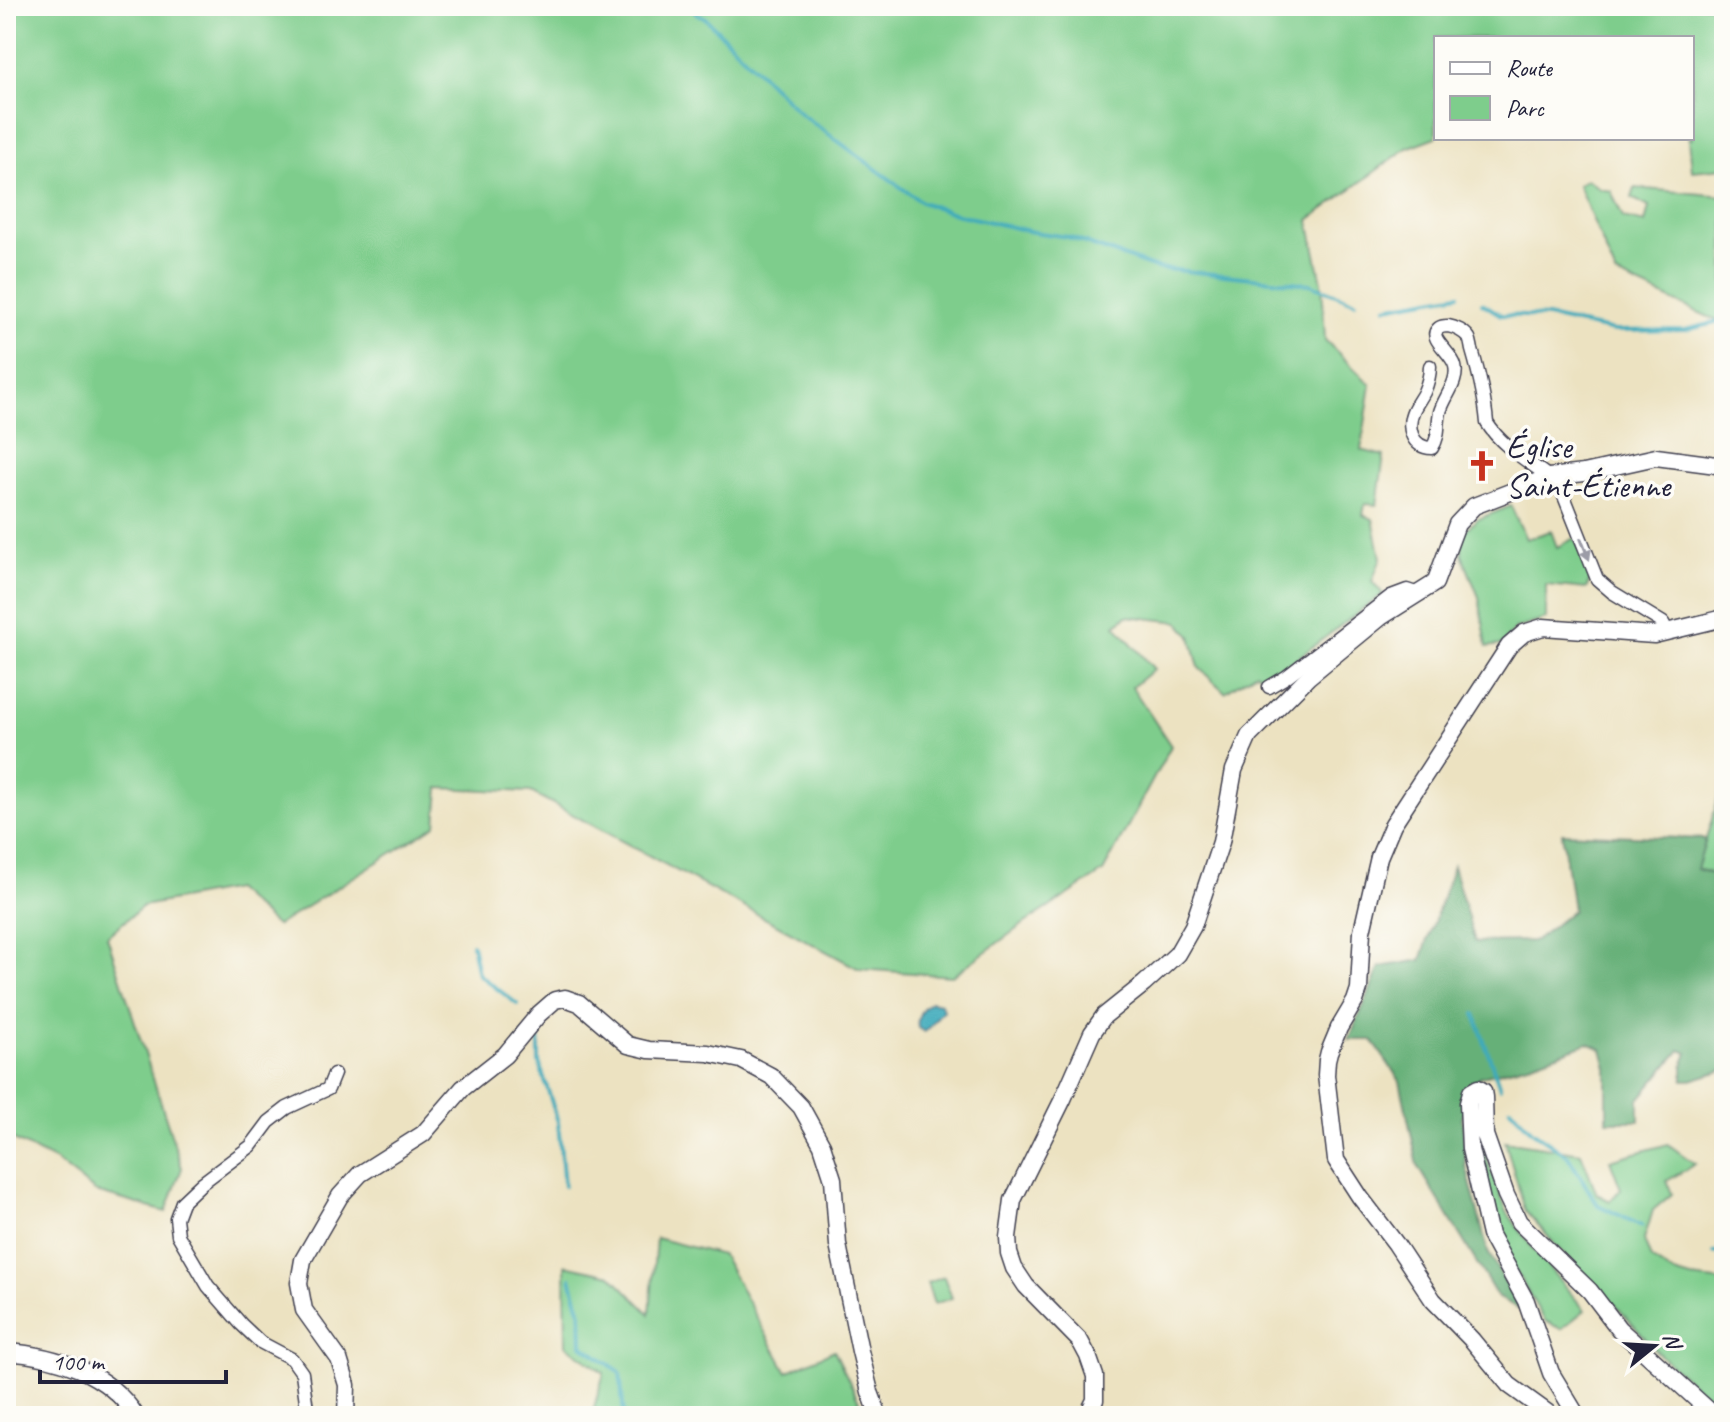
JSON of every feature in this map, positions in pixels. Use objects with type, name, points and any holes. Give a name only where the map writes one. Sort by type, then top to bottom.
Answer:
[{"type":"street","points":[[1430,366],[1423,394],[1413,411],[1410,427],[1415,443],[1423,448],[1432,448],[1437,441],[1440,413],[1456,376],[1455,364],[1446,349],[1435,340],[1436,330],[1446,326],[1457,328],[1469,338],[1487,423],[1511,448],[1552,477],[1597,579],[1612,592],[1663,623],[1668,632]]},
{"type":"street","points":[[1087,1416],[1095,1400],[1095,1376],[1088,1356],[1080,1341],[1026,1286],[1014,1268],[1008,1237],[1013,1200],[1092,1033],[1104,1016],[1177,954],[1193,926],[1221,842],[1234,770],[1249,736],[1308,677],[1381,617],[1435,583],[1457,524],[1474,506],[1552,477],[1656,457],[1724,466]]},
{"type":"street","points":[[1269,687],[1391,596],[1407,590],[1419,594]]},
{"type":"street","points":[[1552,1416],[1509,1385],[1472,1340],[1433,1300],[1336,1160],[1326,1075],[1329,1052],[1359,989],[1362,931],[1379,857],[1393,824],[1509,646],[1524,633],[1543,627],[1642,635],[1724,618]]},
{"type":"street","points":[[346,1416],[347,1385],[339,1359],[304,1310],[299,1283],[303,1260],[340,1196],[360,1174],[423,1134],[463,1088],[505,1055],[539,1014],[555,1000],[565,998],[579,1003],[628,1045],[649,1050],[708,1053],[741,1060],[771,1076],[801,1107],[822,1145],[833,1179],[838,1245],[868,1381],[879,1416]]},
{"type":"street","points":[[308,1416],[302,1373],[292,1359],[260,1342],[208,1286],[178,1235],[176,1218],[182,1202],[202,1183],[251,1146],[269,1122],[287,1108],[328,1089],[334,1074]]},
{"type":"street","points":[[1577,1416],[1551,1373],[1526,1301],[1490,1235],[1470,1149],[1468,1103],[1471,1092],[1478,1088],[1483,1091],[1484,1097],[1485,1135],[1519,1222],[1590,1291],[1619,1329],[1715,1416]]},
{"type":"street","points":[[6,1352],[65,1363],[102,1380],[128,1402],[136,1416]]},
{"type":"green space","points":[[6,6],[1724,6],[1724,168],[1692,171],[1689,140],[1694,140],[1694,36],[1434,36],[1434,138],[1407,148],[1309,220],[1322,283],[1325,340],[1371,385],[1361,450],[1384,456],[1377,505],[1365,504],[1363,515],[1373,519],[1381,558],[1372,581],[1383,594],[1267,681],[1256,672],[1225,692],[1199,668],[1191,636],[1179,622],[1127,616],[1115,625],[1154,669],[1132,687],[1171,746],[1103,872],[952,976],[859,969],[531,792],[439,788],[436,825],[276,926],[234,889],[143,906],[107,936],[182,1168],[166,1212],[96,1192],[56,1161],[6,1136]]},
{"type":"green space","points":[[1587,179],[1600,189],[1611,191],[1623,218],[1645,223],[1649,207],[1632,198],[1635,188],[1724,196],[1724,324],[1616,275],[1578,185]]},
{"type":"green space","points":[[1511,506],[1526,539],[1551,531],[1557,547],[1575,538],[1592,577],[1586,589],[1546,585],[1546,619],[1515,629],[1502,645],[1487,647],[1479,597],[1462,555],[1462,533],[1476,520]]},
{"type":"green space","points":[[1724,779],[1724,878],[1697,869]]},
{"type":"green space","points":[[1562,833],[1706,839],[1697,869],[1724,878],[1724,1070],[1683,1080],[1683,1066],[1688,1053],[1680,1050],[1639,1099],[1639,1121],[1607,1121],[1607,1068],[1602,1049],[1588,1043],[1532,1063],[1479,1077],[1470,1088],[1462,1118],[1466,1166],[1488,1252],[1520,1309],[1498,1298],[1418,1166],[1400,1081],[1372,1040],[1349,1040],[1380,967],[1421,960],[1453,866],[1475,942],[1535,941],[1573,910]]},
{"type":"green space","points":[[1474,1138],[1479,1138],[1507,1212],[1533,1249],[1585,1310],[1561,1329],[1545,1321],[1501,1247]]},
{"type":"green space","points":[[1505,1141],[1581,1153],[1597,1194],[1610,1201],[1621,1189],[1610,1160],[1668,1144],[1695,1164],[1667,1181],[1672,1194],[1653,1210],[1644,1240],[1651,1259],[1671,1272],[1724,1282],[1724,1411],[1660,1355],[1525,1210]]},
{"type":"green space","points":[[656,1238],[722,1255],[787,1372],[834,1350],[862,1407],[862,1416],[595,1416],[593,1411],[604,1373],[566,1345],[565,1265],[611,1275],[650,1314]]},
{"type":"green space","points":[[944,1277],[952,1298],[934,1304],[927,1283]]},
{"type":"water","points":[[931,1002],[941,1004],[943,1011],[924,1032],[918,1028],[918,1020],[922,1010]]},
{"type":"waterway","points":[[692,7],[801,114],[921,202],[956,214],[1068,237],[1156,268],[1310,284],[1356,302]]},
{"type":"waterway","points":[[1386,307],[1459,294]]},
{"type":"waterway","points":[[1482,303],[1501,315],[1547,317],[1614,331],[1685,330],[1724,321]]},
{"type":"waterway","points":[[472,944],[478,974],[517,1004]]},
{"type":"waterway","points":[[1475,1014],[1500,1088]]},
{"type":"waterway","points":[[539,1033],[539,1062],[558,1122],[564,1186]]},
{"type":"waterway","points":[[1510,1108],[1532,1131],[1567,1155],[1598,1205],[1642,1226]]},
{"type":"waterway","points":[[1714,1253],[1724,1252]]},
{"type":"waterway","points":[[571,1278],[581,1313],[582,1345],[620,1372],[624,1416]]},
{"type":"place","name":"Église Saint-Étienne","points":[[1482,466]]}]
